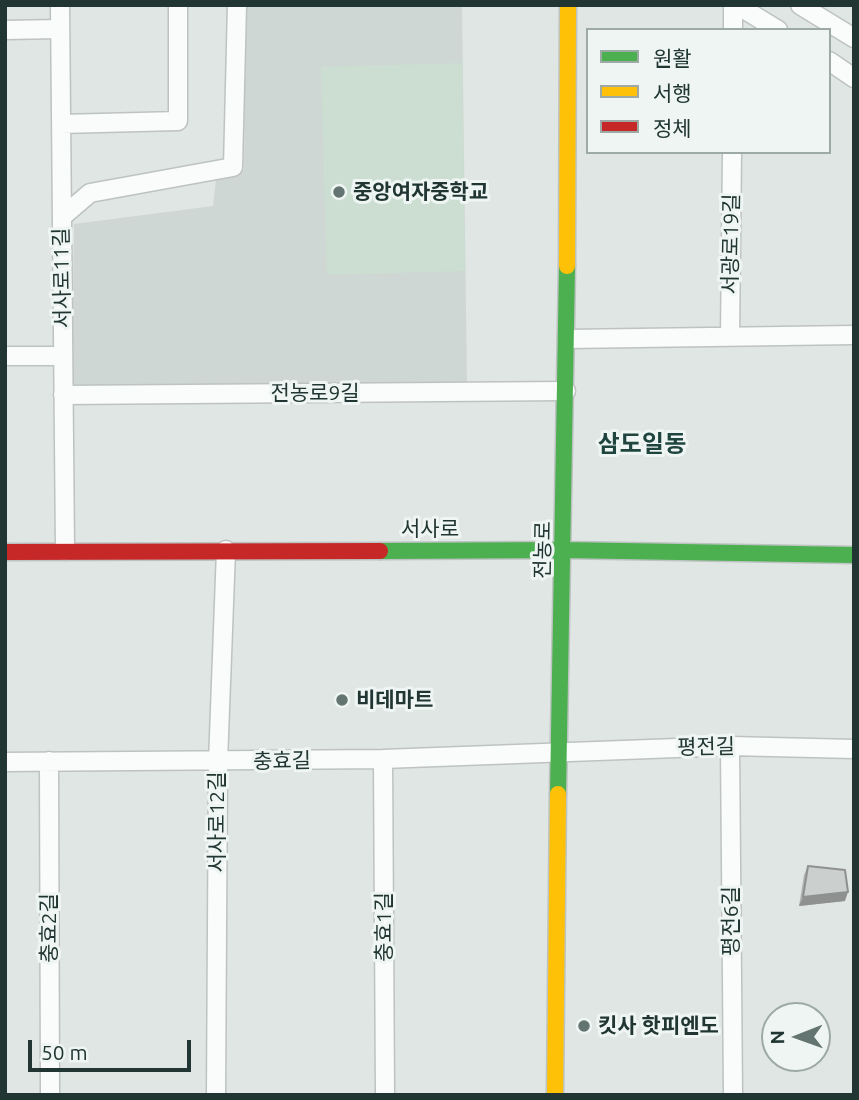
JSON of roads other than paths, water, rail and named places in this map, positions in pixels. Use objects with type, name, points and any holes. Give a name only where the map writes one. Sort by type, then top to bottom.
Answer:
[{"type":"street","name":"서사로11길","points":[[60,5],[65,551]]},
{"type":"street","points":[[61,124],[178,121],[178,5]]},
{"type":"street","points":[[62,217],[90,193],[233,167],[237,5]]},
{"type":"street","name":"전농로","points":[[555,1095],[558,751],[567,339],[568,5]]},
{"type":"street","points":[[733,28],[735,5],[775,28]]},
{"type":"street","points":[[800,5],[854,38]]},
{"type":"street","points":[[5,30],[60,29]]},
{"type":"street","points":[[831,62],[851,69]]},
{"type":"street","name":"서광로19길","points":[[730,337],[732,154]]},
{"type":"street","points":[[567,339],[854,335]]},
{"type":"street","points":[[5,356],[63,356]]},
{"type":"street","name":"전농로9길","points":[[64,395],[566,391]]},
{"type":"street","name":"서사로12길","points":[[216,1095],[218,762],[226,550]]},
{"type":"street","name":"서사로","points":[[5,552],[564,550],[854,555]]},
{"type":"street","name":"평전길","points":[[558,751],[730,746],[854,749]]},
{"type":"street","name":"평전6길","points":[[730,746],[733,1095]]},
{"type":"street","name":"충효길","points":[[5,762],[383,759],[558,751]]},
{"type":"street","name":"충효1길","points":[[383,759],[385,1095]]},
{"type":"street","name":"충효2길","points":[[49,761],[50,1095]]},
{"type":"place","name":"중앙여자중학교","points":[[339,192]]},
{"type":"place","name":"비데마트","points":[[342,700]]},
{"type":"place","name":"킷사 핫피엔도","points":[[584,1026]]},
{"type":"district","name":"삼도일동","points":[[642,444]]}]
